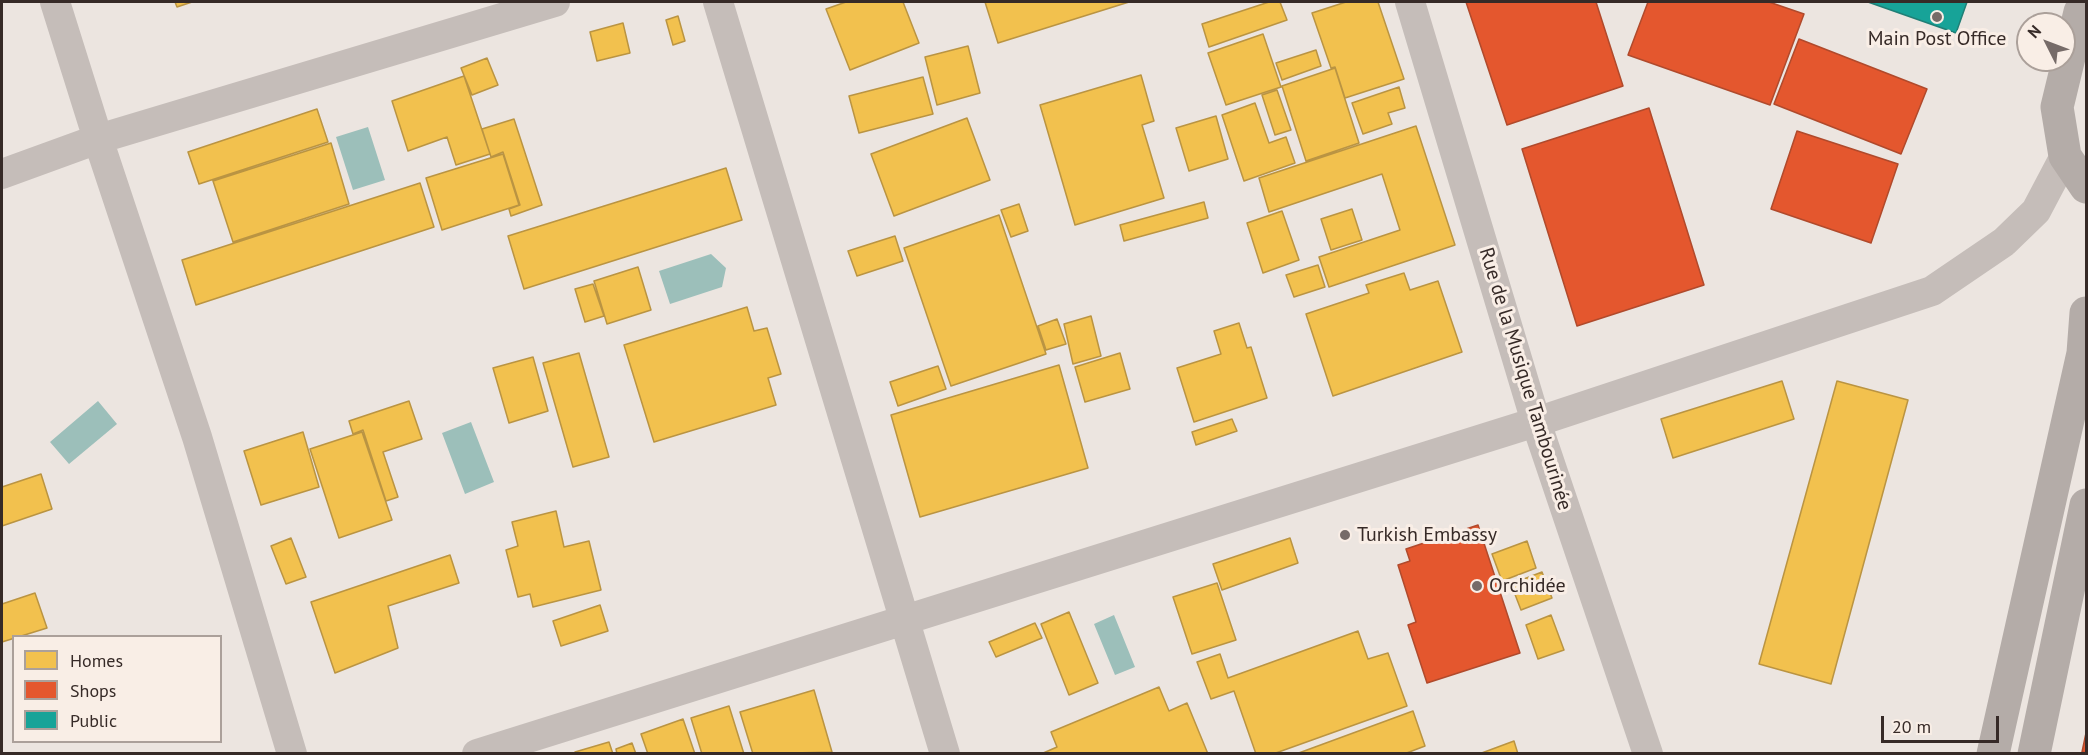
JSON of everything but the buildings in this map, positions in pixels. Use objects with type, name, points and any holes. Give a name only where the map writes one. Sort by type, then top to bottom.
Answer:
[{"type":"main road","points":[[2085,2],[2057,107],[2065,156],[2086,187]]},
{"type":"main road","points":[[1993,753],[2083,353],[2086,313]]},
{"type":"main road","points":[[2034,753],[2086,505]]},
{"type":"street","points":[[56,2],[98,139],[197,437],[292,753]]},
{"type":"street","points":[[2,174],[98,139],[555,2]]},
{"type":"street","points":[[718,2],[945,753]]},
{"type":"street","name":"Rue de la Musique Tambourinée","points":[[1410,2],[1536,422],[1648,753]]},
{"type":"street","points":[[477,753],[1536,422],[1932,291],[2004,242],[2036,210],[2065,156]]},
{"type":"water","points":[[368,127],[385,180],[353,190],[336,137]]},
{"type":"water","points":[[711,254],[726,268],[722,287],[670,304],[659,271]]},
{"type":"water","points":[[98,401],[117,424],[69,464],[50,442]]},
{"type":"water","points":[[471,422],[494,482],[465,494],[442,433]]},
{"type":"water","points":[[1114,615],[1135,667],[1115,675],[1094,624]]},
{"type":"place","name":"Main Post Office","points":[[1937,17]]},
{"type":"place","name":"Turkish Embassy","points":[[1345,535]]},
{"type":"place","name":"Orchidée","points":[[1477,586]]}]
